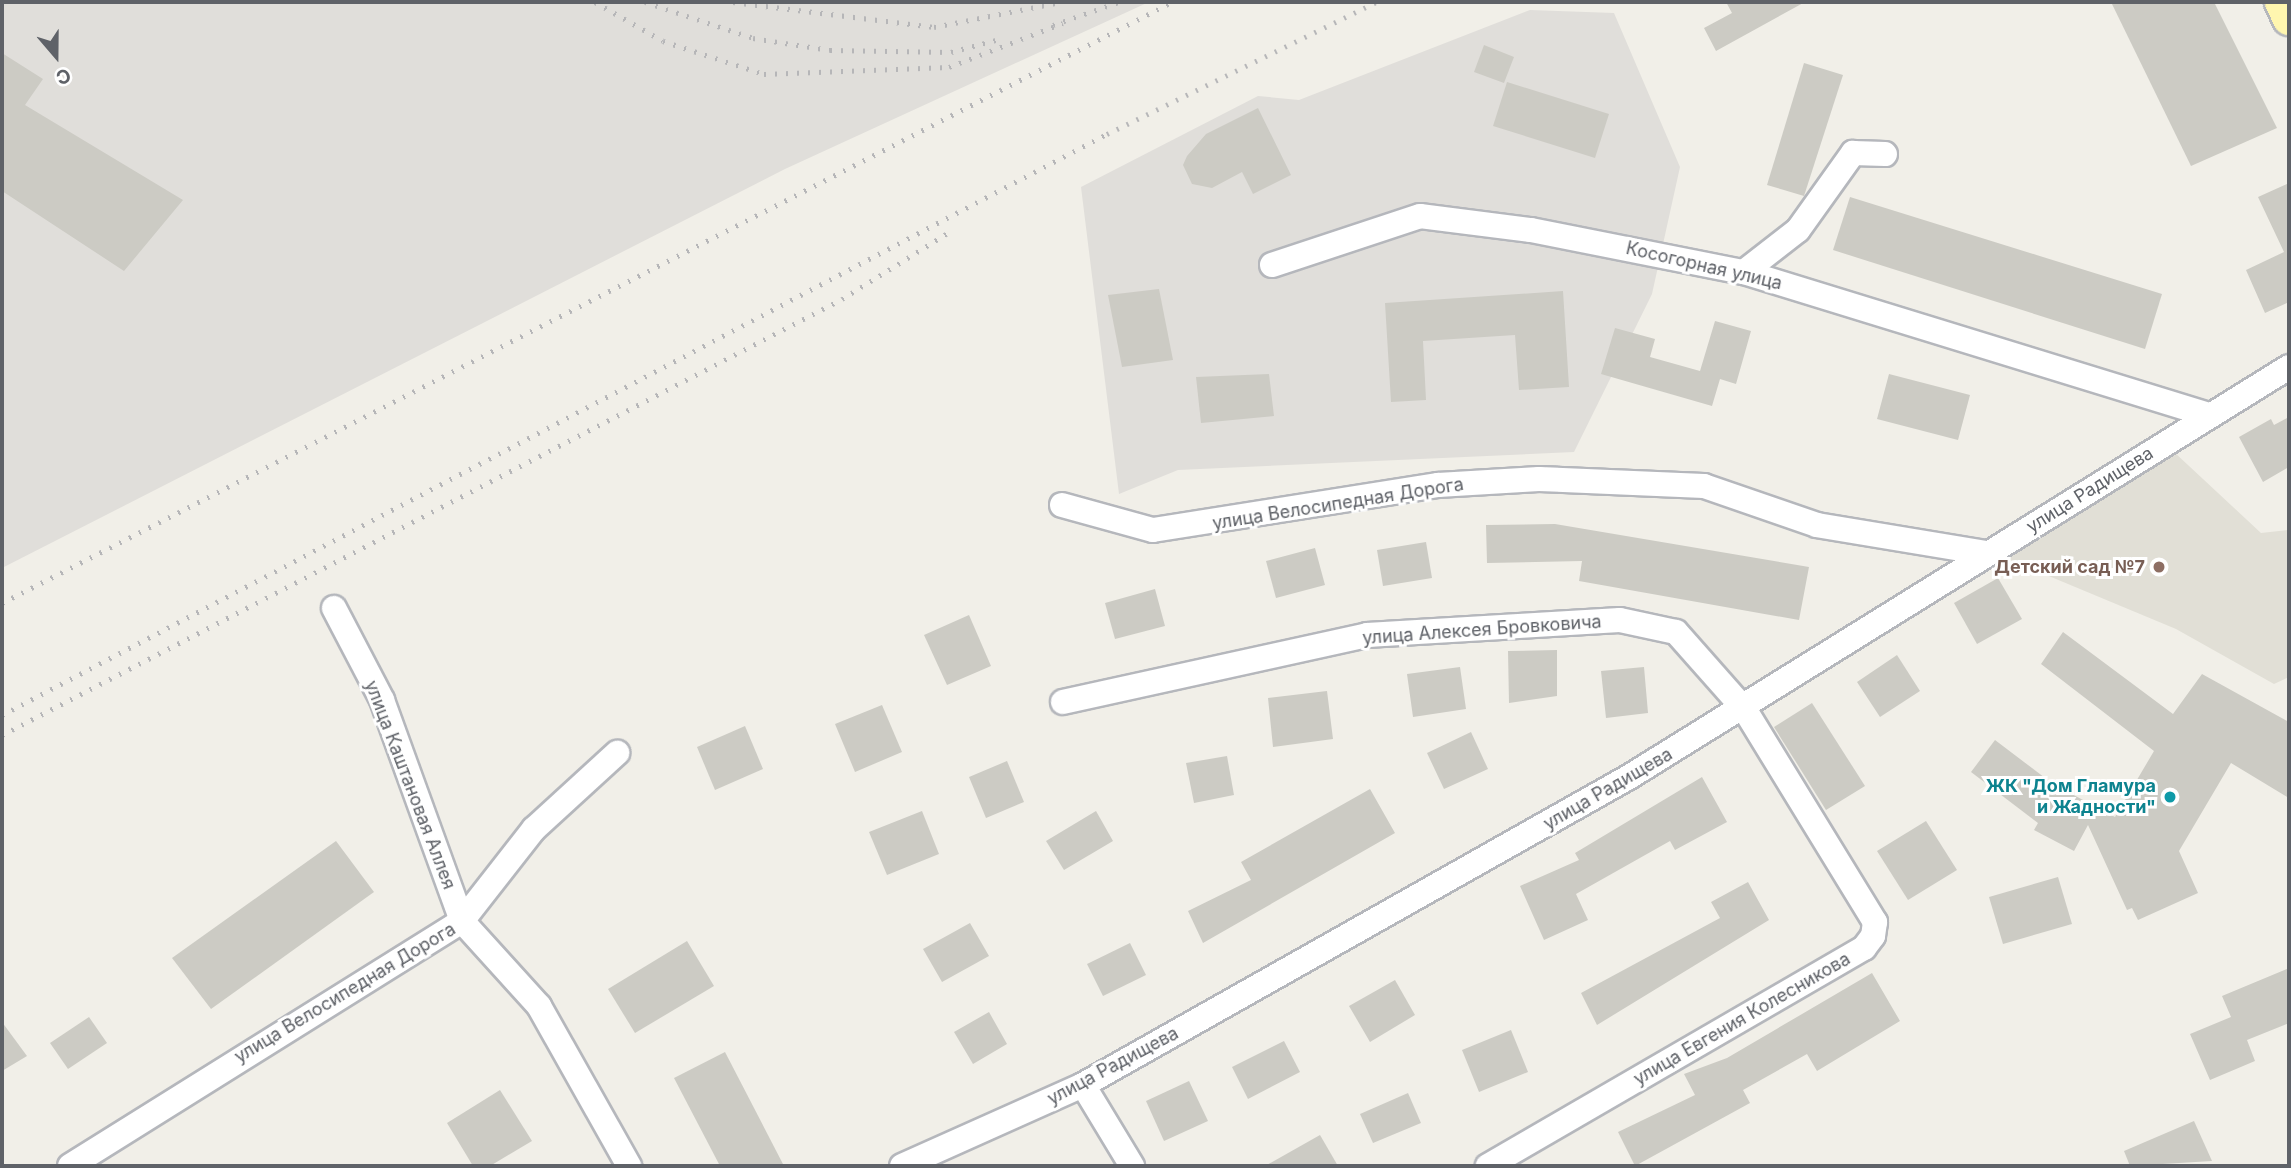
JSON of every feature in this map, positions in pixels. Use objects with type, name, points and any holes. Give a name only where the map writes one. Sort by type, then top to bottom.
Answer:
[{"type":"main road","points":[[2281,2],[2289,19]]},
{"type":"street","points":[[1744,272],[1798,230],[1853,153],[1885,154]]},
{"type":"street","name":"Косогорная улица","points":[[1272,265],[1420,216],[1744,272],[2210,415]]},
{"type":"street","name":"улица Радищева","points":[[902,1166],[1083,1085],[1745,710],[1987,553],[2289,368]]},
{"type":"street","name":"улица Велосипедная Дорога","points":[[1062,505],[1153,530],[1438,485],[1539,479],[1704,486],[1817,525],[1987,553]]},
{"type":"street","name":"улица Каштановая Аллея","points":[[334,608],[382,700],[463,921],[538,1006],[629,1166]]},
{"type":"street","name":"улица Алексея Бровковича","points":[[1063,702],[1367,635],[1620,620],[1676,632],[1745,710]]},
{"type":"street","name":"улица Евгения Колесникова","points":[[1488,1166],[1864,948],[1874,936],[1875,922],[1745,710]]},
{"type":"street","name":"улица Велосипедная Дорога","points":[[70,1166],[463,921],[534,829],[617,753]]},
{"type":"street","points":[[1083,1085],[1132,1166]]},
{"type":"shaded area","points":[[2,2],[1149,2],[785,169],[2,568]]},
{"type":"shaded area","points":[[1530,10],[1614,13],[1680,167],[1652,294],[1574,452],[1178,470],[1119,494],[1081,187],[1258,96],[1299,100]]},
{"type":"shaded area","name":"Детский сад №7","points":[[2174,452],[2261,533],[2289,530],[2289,677],[2274,684],[2176,629],[2003,557]]},
{"type":"building","points":[[1726,2],[1805,2],[1716,51],[1704,28],[1732,13]]},
{"type":"building","points":[[2111,2],[2214,2],[2277,128],[2191,166]]},
{"type":"building","points":[[1484,45],[1514,57],[1504,83],[1474,72]]},
{"type":"building","points":[[2,53],[43,79],[25,105],[183,200],[124,271],[2,191]]},
{"type":"building","points":[[1804,63],[1843,75],[1804,196],[1767,185]]},
{"type":"building","points":[[1507,82],[1609,114],[1595,158],[1493,126]]},
{"type":"building","points":[[1258,108],[1291,175],[1253,194],[1242,172],[1212,188],[1192,184],[1183,165],[1187,156],[1206,134]]},
{"type":"building","points":[[2289,183],[2289,302],[2265,313],[2246,270],[2284,252],[2258,197]]},
{"type":"building","points":[[1850,197],[2162,294],[2145,349],[1833,250]]},
{"type":"building","points":[[1159,289],[1173,360],[1122,367],[1108,295]]},
{"type":"building","points":[[1563,291],[1569,387],[1519,390],[1515,335],[1423,341],[1426,400],[1391,402],[1385,303]]},
{"type":"building","points":[[1715,321],[1751,331],[1736,384],[1720,379],[1712,406],[1601,374],[1615,328],[1655,339],[1650,357],[1700,371]]},
{"type":"building","points":[[1269,374],[1274,416],[1201,423],[1196,377]]},
{"type":"building","points":[[1889,374],[1970,395],[1958,440],[1877,419]]},
{"type":"building","points":[[2289,417],[2289,467],[2263,482],[2239,437],[2271,419],[2274,425]]},
{"type":"building","points":[[1555,524],[1809,567],[1799,620],[1579,581],[1582,561],[1487,563],[1486,525]]},
{"type":"building","points":[[1426,542],[1432,578],[1383,586],[1377,550]]},
{"type":"building","points":[[1315,548],[1325,585],[1276,598],[1266,561]]},
{"type":"building","points":[[1998,578],[2022,619],[1977,644],[1954,603]]},
{"type":"building","points":[[1155,589],[1165,626],[1115,639],[1105,603]]},
{"type":"building","points":[[969,615],[991,666],[947,685],[924,635]]},
{"type":"building","name":"ЖК \"Дом Гламура и Жадности\"","points":[[2063,632],[2173,714],[2202,674],[2289,722],[2289,798],[2231,763],[2179,851],[2198,893],[2138,920],[2132,908],[2127,910],[2088,825],[2074,851],[2034,830],[2038,823],[1971,772],[1995,740],[2053,784],[2115,817],[2154,751],[2041,664]]},
{"type":"building","points":[[1557,650],[1557,696],[1509,703],[1508,651]]},
{"type":"building","points":[[1897,655],[1920,691],[1880,717],[1857,682]]},
{"type":"building","points":[[1460,667],[1466,709],[1413,717],[1407,674]]},
{"type":"building","points":[[1644,667],[1648,713],[1606,718],[1601,671]]},
{"type":"building","points":[[1327,691],[1333,739],[1273,747],[1268,698]]},
{"type":"building","points":[[1812,703],[1865,786],[1826,810],[1774,727]]},
{"type":"building","points":[[882,705],[902,752],[855,772],[835,724]]},
{"type":"building","points":[[745,726],[763,769],[715,790],[697,747]]},
{"type":"building","points":[[1471,732],[1488,769],[1444,789],[1427,753]]},
{"type":"building","points":[[1227,756],[1234,795],[1194,803],[1186,763]]},
{"type":"building","points":[[1007,761],[1024,802],[986,818],[969,777]]},
{"type":"building","points":[[1702,777],[1727,822],[1675,850],[1670,841],[1576,894],[1588,920],[1544,940],[1520,886],[1579,860],[1575,853]]},
{"type":"building","points":[[1370,789],[1395,833],[1203,943],[1188,911],[1251,880],[1241,862]]},
{"type":"building","points":[[922,811],[939,854],[887,875],[869,832]]},
{"type":"building","points":[[1096,811],[1113,841],[1064,870],[1046,841]]},
{"type":"building","points":[[1926,821],[1957,870],[1908,900],[1877,851]]},
{"type":"building","points":[[336,841],[374,892],[211,1009],[172,958]]},
{"type":"building","points":[[2058,877],[2072,924],[2003,944],[1989,897]]},
{"type":"building","points":[[1748,882],[1769,920],[1597,1025],[1581,993],[1720,918],[1711,902]]},
{"type":"building","points":[[970,923],[989,956],[942,982],[923,949]]},
{"type":"building","points":[[687,941],[714,986],[635,1033],[608,989]]},
{"type":"building","points":[[1130,943],[1146,975],[1103,996],[1087,964]]},
{"type":"building","points":[[2289,968],[2289,1023],[2247,1040],[2255,1061],[2210,1080],[2190,1034],[2231,1017],[2222,996]]},
{"type":"building","points":[[1872,973],[1900,1021],[1817,1071],[1807,1054],[1743,1090],[1750,1103],[1635,1166],[1618,1132],[1695,1095],[1684,1074],[1727,1058]]},
{"type":"building","points":[[1395,980],[1415,1015],[1370,1042],[1349,1006]]},
{"type":"building","points":[[989,1012],[1007,1044],[973,1064],[954,1032]]},
{"type":"building","points":[[89,1017],[107,1043],[68,1069],[50,1043]]},
{"type":"building","points":[[2,1022],[27,1056],[2,1071]]},
{"type":"building","points":[[1511,1030],[1528,1072],[1479,1092],[1462,1050]]},
{"type":"building","points":[[1284,1041],[1300,1072],[1248,1099],[1232,1067]]},
{"type":"building","points":[[725,1052],[784,1166],[720,1166],[674,1078]]},
{"type":"building","points":[[1189,1081],[1208,1121],[1164,1141],[1146,1101]]},
{"type":"building","points":[[500,1090],[532,1141],[490,1166],[473,1166],[447,1123]]},
{"type":"building","points":[[1408,1093],[1421,1123],[1373,1143],[1360,1114]]},
{"type":"building","points":[[2194,1121],[2212,1161],[2130,1166],[2124,1151]]},
{"type":"building","points":[[1320,1135],[1338,1166],[1265,1166]]},
{"type":"railway","points":[[595,2],[663,41],[764,74],[949,67],[1063,23]]},
{"type":"railway","points":[[645,2],[753,38],[830,50],[951,52],[996,40]]},
{"type":"railway","points":[[733,2],[934,27],[1061,2]]},
{"type":"railway","points":[[1053,25],[1119,2]]},
{"type":"railway","points":[[2,603],[1172,2]]},
{"type":"railway","points":[[2,715],[1107,134],[1377,2]]},
{"type":"railway","points":[[2,735],[842,299],[951,231]]},
{"type":"place","name":"Детский сад №7","points":[[2159,567]]},
{"type":"place","name":"ЖК \"Дом Гламура и Жадности\"","points":[[2170,797]]}]
